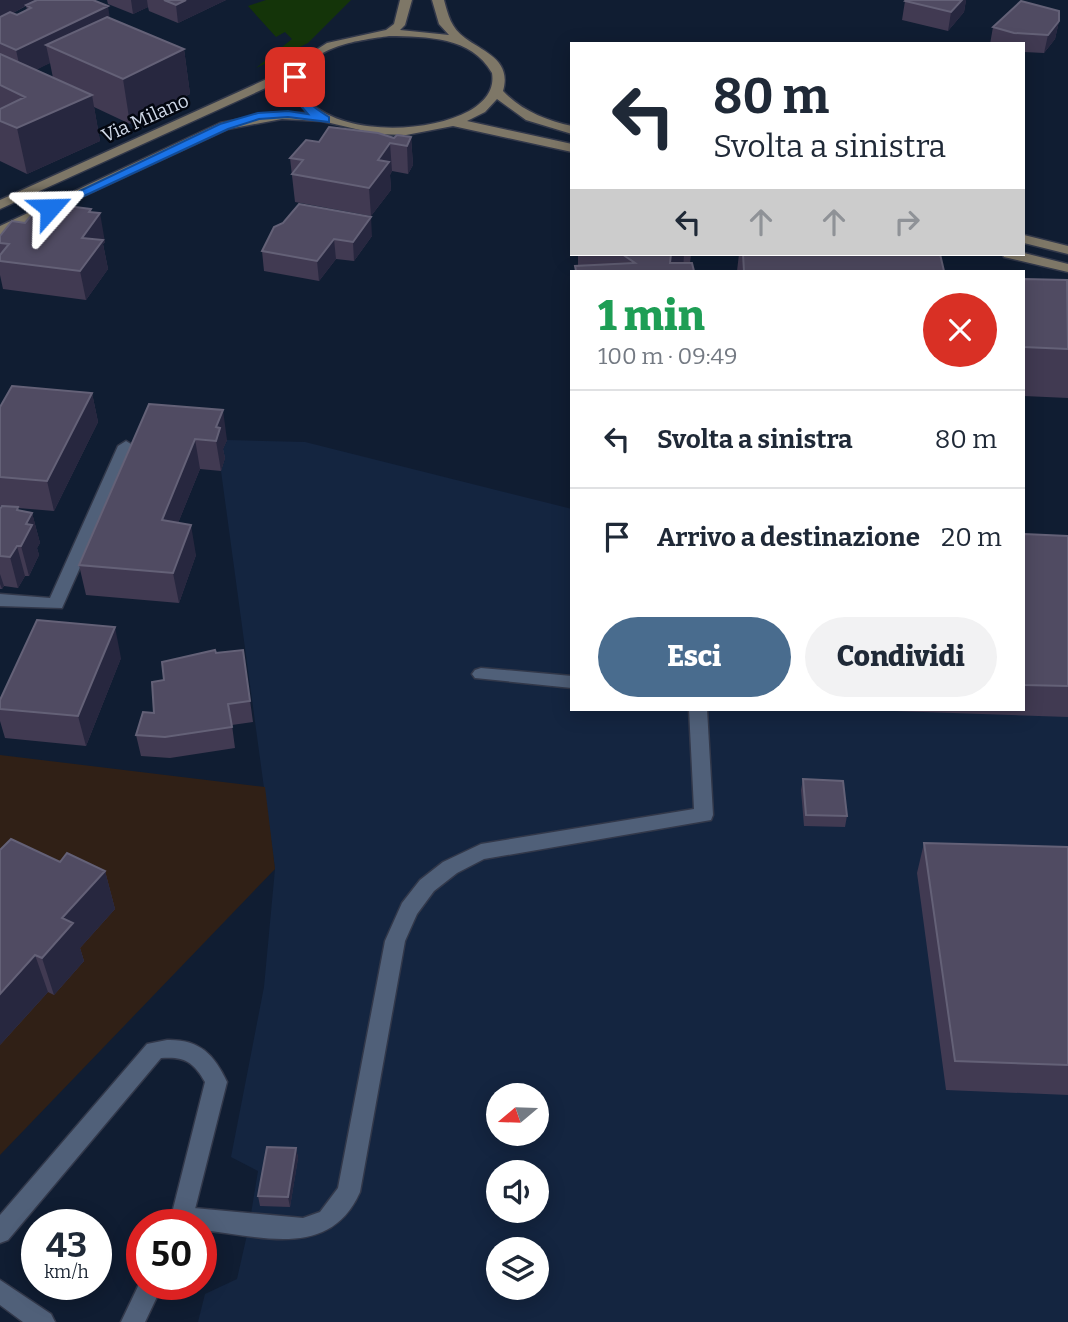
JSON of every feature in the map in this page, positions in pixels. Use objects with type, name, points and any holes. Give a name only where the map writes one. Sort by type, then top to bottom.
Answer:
[{"type":"main road","points":[[389,33],[399,25],[406,0]]},
{"type":"main road","points":[[438,0],[445,24],[462,42],[482,52],[495,64],[500,78],[497,92],[480,109],[452,122]]},
{"type":"main road","name":"Via Milano","points":[[0,205],[284,76],[340,42],[389,33],[428,34],[462,42]]},
{"type":"main road","points":[[304,63],[295,77],[296,93],[306,107],[325,119]]},
{"type":"main road","points":[[497,92],[509,107],[545,123],[570,129]]},
{"type":"main road","name":"Via Milano","points":[[0,231],[224,126],[258,116],[288,114],[325,119],[354,128],[386,131],[421,130],[452,122]]},
{"type":"main road","points":[[452,122],[570,148]]},
{"type":"main road","points":[[1025,239],[1068,250]]},
{"type":"main road","points":[[1017,256],[1068,268]]},
{"type":"street","points":[[0,600],[56,604],[126,446]]},
{"type":"street","points":[[481,674],[570,682]]},
{"type":"street","points":[[217,1223],[303,1229],[328,1219],[349,1192],[395,941],[405,912],[424,886],[450,866],[481,852],[704,815],[698,711]]},
{"type":"street","points":[[0,1232],[155,1050],[179,1046],[205,1058],[216,1082],[184,1209]]},
{"type":"street","points":[[0,1291],[43,1322]]},
{"type":"street","points":[[134,1322],[144,1300]]},
{"type":"shaded area","points":[[227,440],[305,442],[570,508],[570,711],[1025,711],[1068,566],[1068,1322],[198,1322],[204,1300],[217,1300],[217,1288],[237,1279],[249,1226],[258,1171],[231,1157],[264,987],[275,869],[221,471],[225,458],[220,457]]},
{"type":"shaded area","points":[[0,755],[265,787],[275,869],[0,1155]]},
{"type":"green space","points":[[266,0],[351,0],[308,43],[256,68],[292,39],[285,32],[276,37],[248,6]]},
{"type":"building","points":[[37,0],[93,0],[108,6],[16,50],[0,43],[0,17],[10,12],[17,15],[31,8],[26,5]]},
{"type":"building","points":[[164,0],[186,0],[176,5]]},
{"type":"building","points":[[906,0],[962,0],[951,12]]},
{"type":"building","points":[[1021,1],[1059,11],[1059,21],[1048,35],[1014,33],[993,27]]},
{"type":"building","points":[[107,17],[184,49],[123,79],[46,45]]},
{"type":"building","points":[[0,54],[92,95],[17,128],[0,121],[0,109],[25,97],[0,85]]},
{"type":"building","points":[[329,127],[378,133],[394,138],[397,135],[411,137],[407,146],[390,143],[378,160],[389,162],[369,188],[292,174],[303,160],[290,158],[306,140],[319,142]]},
{"type":"building","points":[[299,204],[371,217],[353,242],[334,239],[317,261],[262,251],[274,227],[283,223]]},
{"type":"building","points":[[60,205],[91,209],[89,212],[100,213],[82,238],[103,240],[80,271],[0,261],[0,255],[9,244],[0,243],[0,236],[12,221],[25,223],[39,206],[57,208]]},
{"type":"building","points":[[625,256],[671,256],[670,263],[692,263],[694,270],[576,270],[575,266],[635,263]]},
{"type":"building","points":[[743,256],[940,256],[944,270],[744,270]]},
{"type":"building","points":[[1025,279],[1067,280],[1068,349],[1025,347]]},
{"type":"building","points":[[12,386],[92,393],[47,481],[0,477],[0,407]]},
{"type":"building","points":[[149,404],[223,410],[216,427],[220,428],[216,441],[195,439],[162,520],[191,525],[173,573],[79,565]]},
{"type":"building","points":[[2,506],[18,507],[17,510],[32,513],[26,524],[32,525],[21,546],[17,546],[10,557],[0,556]]},
{"type":"building","points":[[1025,534],[1068,536],[1068,686],[1025,685]]},
{"type":"building","points":[[37,620],[115,627],[78,716],[0,709],[0,700]]},
{"type":"building","points":[[215,650],[216,653],[243,650],[250,701],[228,704],[232,727],[165,737],[136,735],[143,712],[154,713],[152,682],[164,680],[162,662]]},
{"type":"building","points":[[803,779],[843,781],[847,816],[806,815]]},
{"type":"building","points":[[11,839],[60,862],[67,853],[105,871],[62,918],[73,923],[42,958],[35,955],[0,994],[0,850]]},
{"type":"building","points":[[924,843],[1068,847],[1068,1065],[955,1061]]},
{"type":"building","points":[[267,1147],[296,1148],[288,1197],[258,1196]]},
{"type":"route","points":[[50,208],[224,126],[258,116],[288,114],[325,119],[306,107],[296,93],[295,77]]}]
